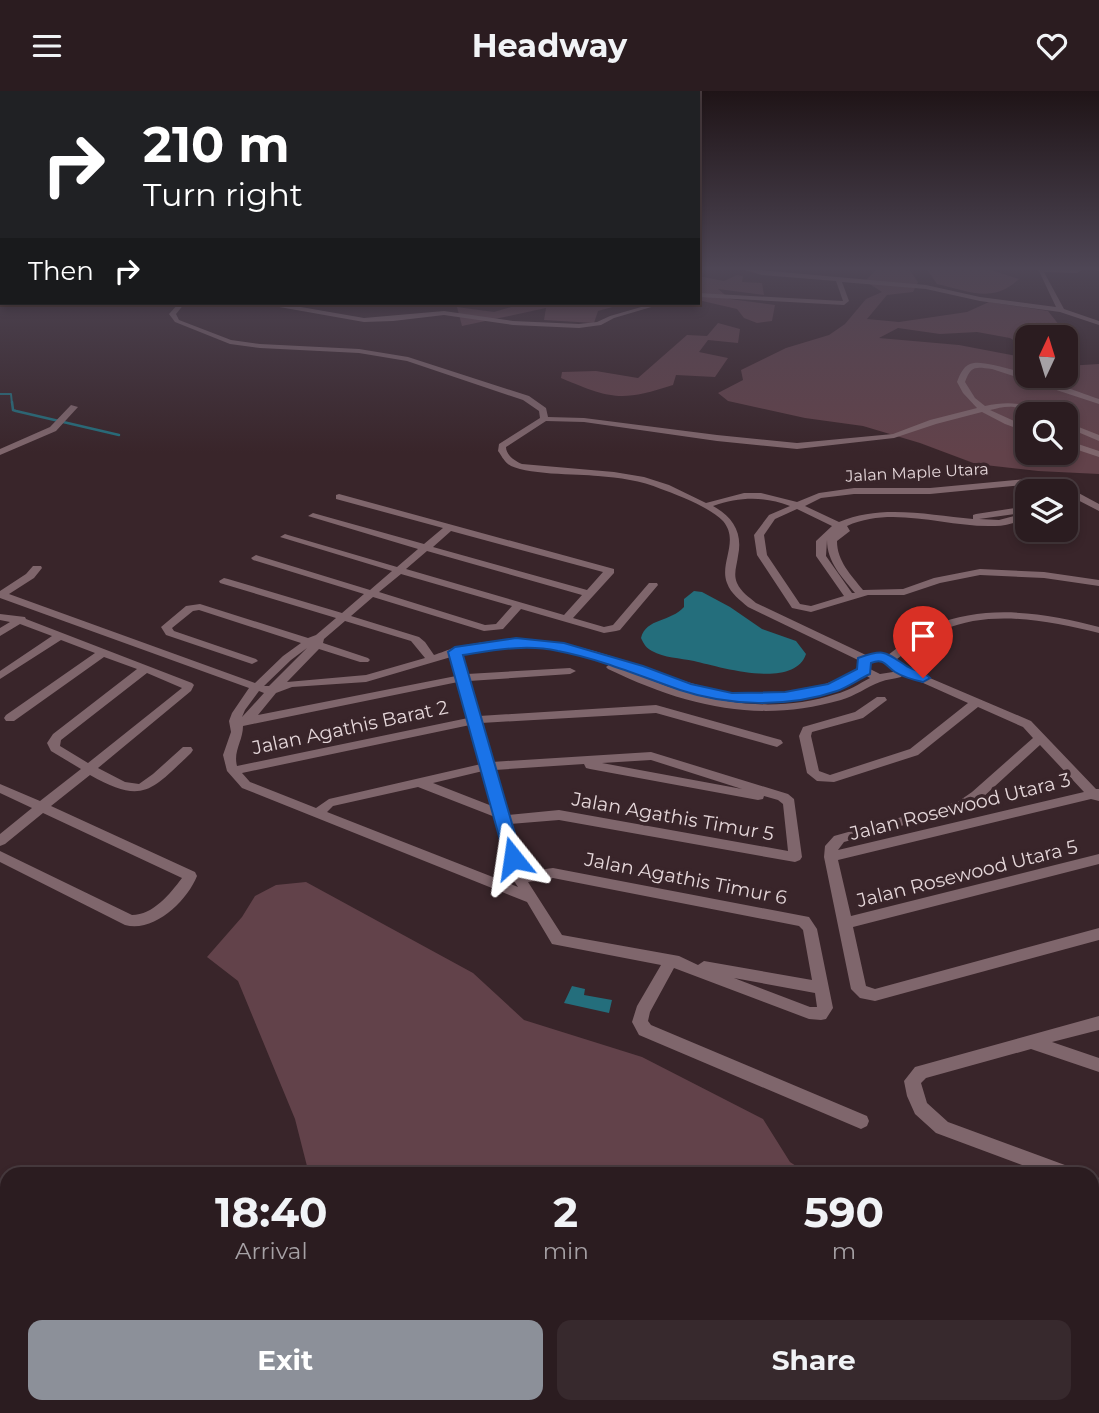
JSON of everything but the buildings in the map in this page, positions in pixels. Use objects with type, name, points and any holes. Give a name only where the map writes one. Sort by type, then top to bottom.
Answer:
[{"type":"street","points":[[199,330],[230,342],[359,351],[408,359],[526,398],[543,410],[544,419]]},
{"type":"street","points":[[1015,424],[984,409],[969,398],[961,382],[965,370],[974,365],[1018,374],[1060,391],[1099,402]]},
{"type":"street","points":[[879,678],[865,665],[738,596],[731,585],[730,575],[735,539],[733,530],[729,521],[718,512],[661,485],[641,479],[538,469],[511,461],[502,451],[502,446],[544,419],[584,420],[797,446],[894,436],[933,422],[984,409],[1015,405]]},
{"type":"street","points":[[0,453],[31,440],[62,421],[62,417],[74,407]]},
{"type":"street","points":[[1078,430],[1099,438]]},
{"type":"street","points":[[1078,447],[1099,454]]},
{"type":"street","name":"Jalan Maple Utara","points":[[797,506],[836,492],[930,491],[1023,481],[1047,484],[1099,508]]},
{"type":"street","points":[[705,506],[730,496],[763,495],[782,499],[843,528]]},
{"type":"street","points":[[339,497],[610,571],[566,619]]},
{"type":"street","points":[[797,506],[772,517],[764,525],[759,545],[762,555],[796,605],[803,608],[811,609],[855,596],[904,592],[938,580],[980,572],[1044,575],[1099,583]]},
{"type":"street","points":[[855,596],[831,548],[832,540],[843,528],[866,518],[903,514],[992,523],[1015,517]]},
{"type":"street","points":[[313,516],[590,594]]},
{"type":"street","points":[[450,527],[258,686],[238,711],[228,757],[233,771],[246,785],[530,898]]},
{"type":"street","points":[[285,537],[610,630],[616,628],[653,585]]},
{"type":"street","points":[[256,558],[492,629],[499,627],[519,605]]},
{"type":"street","points":[[0,587],[22,573],[37,568],[30,576],[0,595]]},
{"type":"street","points":[[224,581],[415,639],[430,659]]},
{"type":"street","points":[[0,595],[272,690],[291,684],[346,683],[455,652],[516,642],[538,643],[581,652],[687,687],[732,697],[762,699],[810,693],[832,687],[877,656],[890,659],[899,672],[943,693],[977,702],[1027,724],[1097,796]]},
{"type":"street","points":[[252,661],[166,631],[166,627],[195,607],[315,641],[364,660]]},
{"type":"street","points":[[0,633],[39,608]]},
{"type":"street","points":[[0,617],[19,620],[188,685],[187,689],[0,841]]},
{"type":"street","points":[[890,659],[928,632],[946,624],[979,618],[1052,619],[1099,630]]},
{"type":"street","points":[[0,676],[60,636]]},
{"type":"street","points":[[249,721],[315,641]]},
{"type":"street","points":[[10,719],[104,652]]},
{"type":"street","points":[[455,652],[519,878],[557,940],[821,988],[825,1008],[821,1014],[809,1013],[671,961]]},
{"type":"street","points":[[581,652],[680,696],[731,707],[764,709],[817,702],[842,696],[879,678],[899,672]]},
{"type":"street","points":[[146,668],[57,737],[53,743],[55,748],[132,788],[141,787],[187,750]]},
{"type":"street","points":[[237,725],[461,678],[570,671]]},
{"type":"street","points":[[881,700],[859,715],[807,730],[805,736],[813,773],[830,779],[914,752],[977,702]]},
{"type":"street","points":[[474,720],[656,709],[777,743]]},
{"type":"street","name":"Jalan Agathis Barat 2","points":[[233,771],[474,720]]},
{"type":"street","points":[[1040,738],[977,795],[962,804],[839,839],[832,846],[831,857],[859,989],[865,994],[875,995],[1099,935]]},
{"type":"street","points":[[317,814],[329,803],[488,766],[651,756],[783,797],[789,802]]},
{"type":"street","points":[[571,761],[789,802]]},
{"type":"street","points":[[418,782],[502,818]]},
{"type":"street","points":[[0,788],[190,876],[187,883],[150,919],[142,922],[130,921],[0,856]]},
{"type":"street","name":"Jalan Rosewood Utara 3","points":[[831,857],[1097,796]]},
{"type":"street","name":"Jalan Agathis Timur 5","points":[[502,818],[559,815],[795,857],[789,802]]},
{"type":"street","name":"Jalan Rosewood Utara 5","points":[[845,923],[1099,859]]},
{"type":"street","name":"Jalan Agathis Timur 6","points":[[519,878],[553,873],[804,921],[810,929],[821,988]]},
{"type":"street","points":[[671,961],[642,1011],[640,1022],[646,1030],[861,1121]]},
{"type":"street","points":[[1048,1167],[942,1128],[929,1119],[913,1094],[912,1081],[921,1072],[1099,1023]]},
{"type":"street","points":[[1031,1042],[1099,1065]]},
{"type":"shaded area","points":[[712,330],[740,330],[738,343],[708,340],[699,352],[728,358],[715,377],[676,375],[673,385],[628,396],[605,394],[561,378],[562,372],[596,371],[638,378],[687,335],[707,336]]},
{"type":"shaded area","points":[[837,330],[895,330],[879,338],[959,345],[1015,356],[1015,389],[1078,389],[1078,365],[1099,364],[1099,474],[976,464],[863,426],[805,418],[728,401],[718,393],[743,380],[741,370],[786,348],[829,335]]},
{"type":"shaded area","points":[[910,330],[1015,330],[1015,341],[977,332],[940,334]]},
{"type":"shaded area","points":[[306,882],[473,973],[524,1020],[642,1057],[763,1119],[790,1162],[798,1167],[307,1167],[295,1119],[238,981],[207,957],[242,917],[255,896],[276,885]]},
{"type":"water","points":[[694,591],[702,592],[730,607],[762,629],[796,641],[806,654],[799,665],[772,674],[738,671],[667,656],[648,649],[641,638],[644,632],[653,623],[679,612],[684,607],[684,599]]},
{"type":"water","points":[[572,986],[585,989],[584,995],[612,1000],[609,1013],[564,1003]]},
{"type":"waterway","points":[[0,394],[11,394],[12,404]]},
{"type":"waterway","points":[[12,402],[13,410],[16,411],[119,435]]},
{"type":"route","points":[[513,858],[455,652],[516,642],[559,646],[638,669],[709,694],[762,699],[810,693],[832,687],[864,671],[863,661],[877,656],[890,659],[900,669],[923,678]]}]
